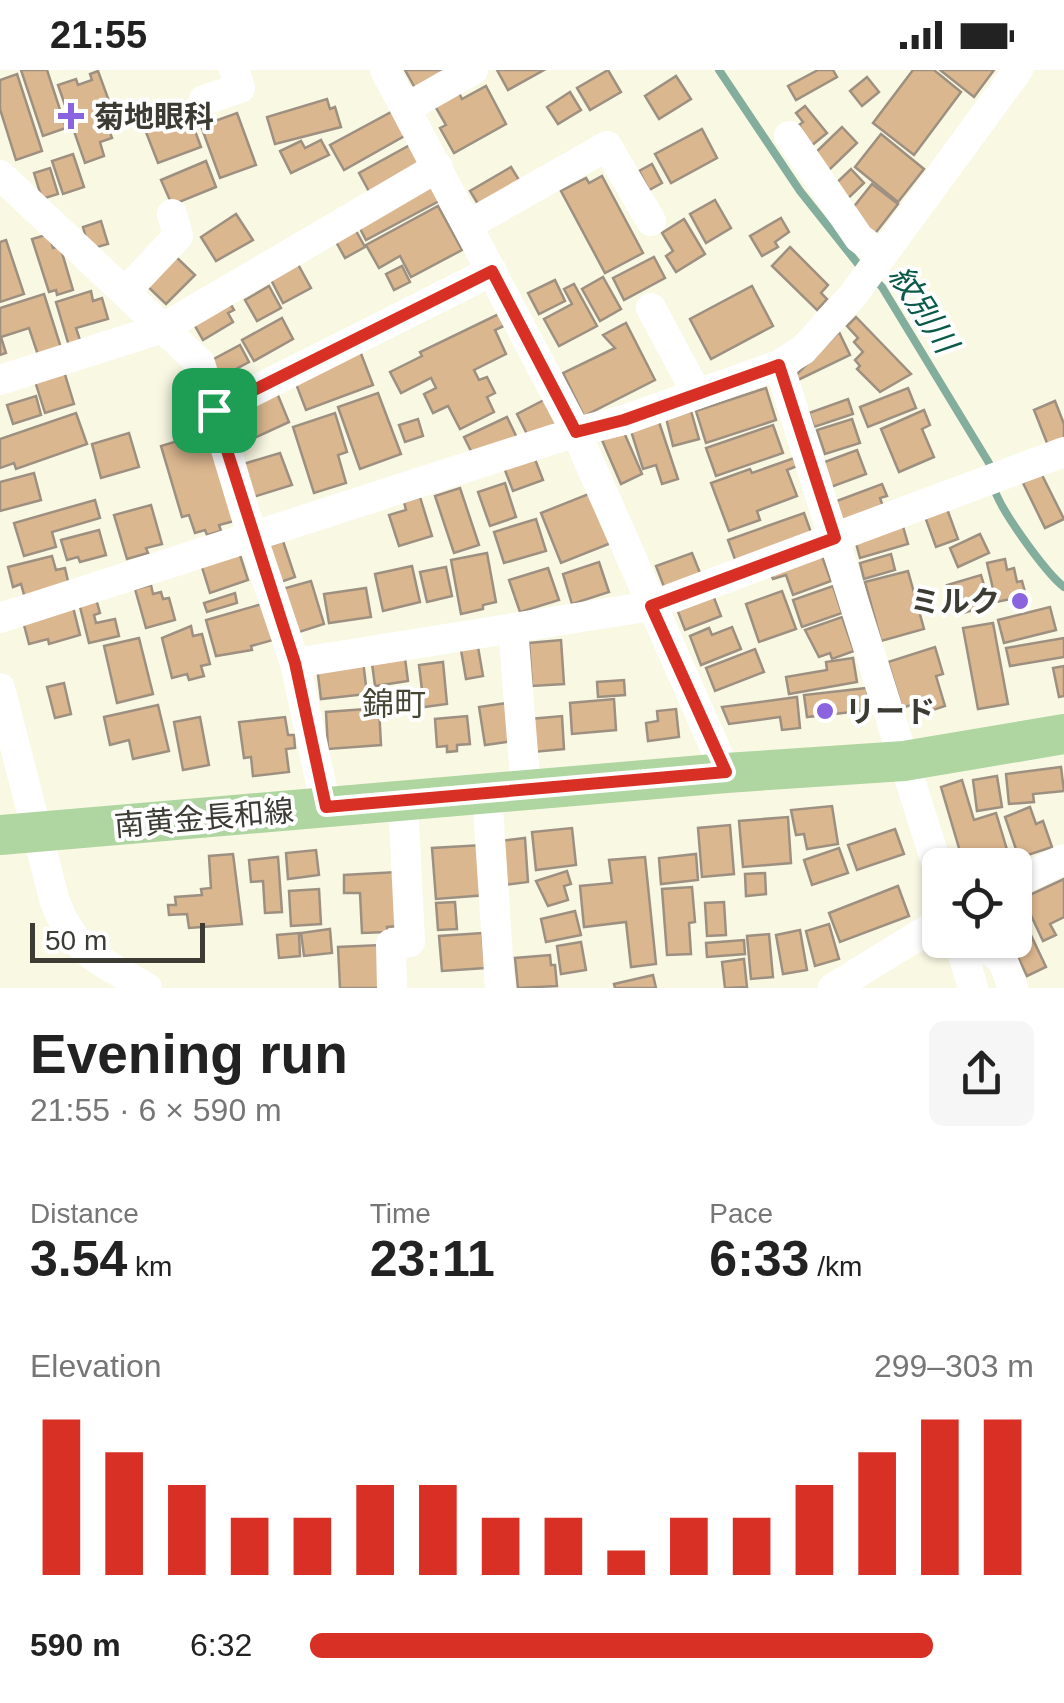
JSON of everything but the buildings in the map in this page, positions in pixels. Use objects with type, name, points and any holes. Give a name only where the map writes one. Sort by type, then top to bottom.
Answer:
[{"type":"main road","name":"南黄金長和線","points":[[19,833],[726,772],[904,762],[1064,734]]},
{"type":"street","points":[[204,100],[240,88],[234,70]]},
{"type":"street","points":[[385,70],[576,432],[726,772]]},
{"type":"street","points":[[406,108],[473,70]]},
{"type":"street","points":[[0,618],[576,432],[624,420],[779,365],[803,350],[853,295],[1018,70]]},
{"type":"street","points":[[790,136],[858,238],[879,259]]},
{"type":"street","points":[[468,225],[607,146],[651,221]]},
{"type":"street","points":[[0,380],[163,328],[438,167]]},
{"type":"street","points":[[0,175],[200,362],[295,663],[326,807]]},
{"type":"street","points":[[125,292],[178,236],[172,214]]},
{"type":"street","points":[[214,410],[492,271]]},
{"type":"street","points":[[651,308],[697,394]]},
{"type":"street","points":[[779,365],[931,848]]},
{"type":"street","points":[[295,663],[651,606],[1064,452]]},
{"type":"street","points":[[500,988],[512,628]]},
{"type":"street","points":[[0,688],[19,833],[66,930],[86,953],[147,988]]},
{"type":"street","points":[[392,988],[391,944],[410,942],[403,800]]},
{"type":"street","points":[[1032,875],[1064,859]]},
{"type":"street","points":[[834,988],[922,933]]},
{"type":"street","points":[[964,958],[973,988]]},
{"type":"street","points":[[999,958],[1013,988]]},
{"type":"waterway","name":"紋別川","points":[[719,70],[800,191],[862,269]]},
{"type":"waterway","name":"紋別川","points":[[873,278],[882,287],[990,470]]},
{"type":"waterway","name":"紋別川","points":[[993,484],[1023,538],[1064,587]]},
{"type":"place","name":"菊地眼科","points":[[71,116]]},
{"type":"place","name":"ミルク","points":[[1020,601]]},
{"type":"place","name":"リード","points":[[825,711]]},
{"type":"district","name":"錦町","points":[[394,704]]},
{"type":"route","points":[[492,271],[576,432],[624,420],[779,365],[835,538],[651,606],[726,772],[326,807],[295,663],[214,410],[492,271]]}]
